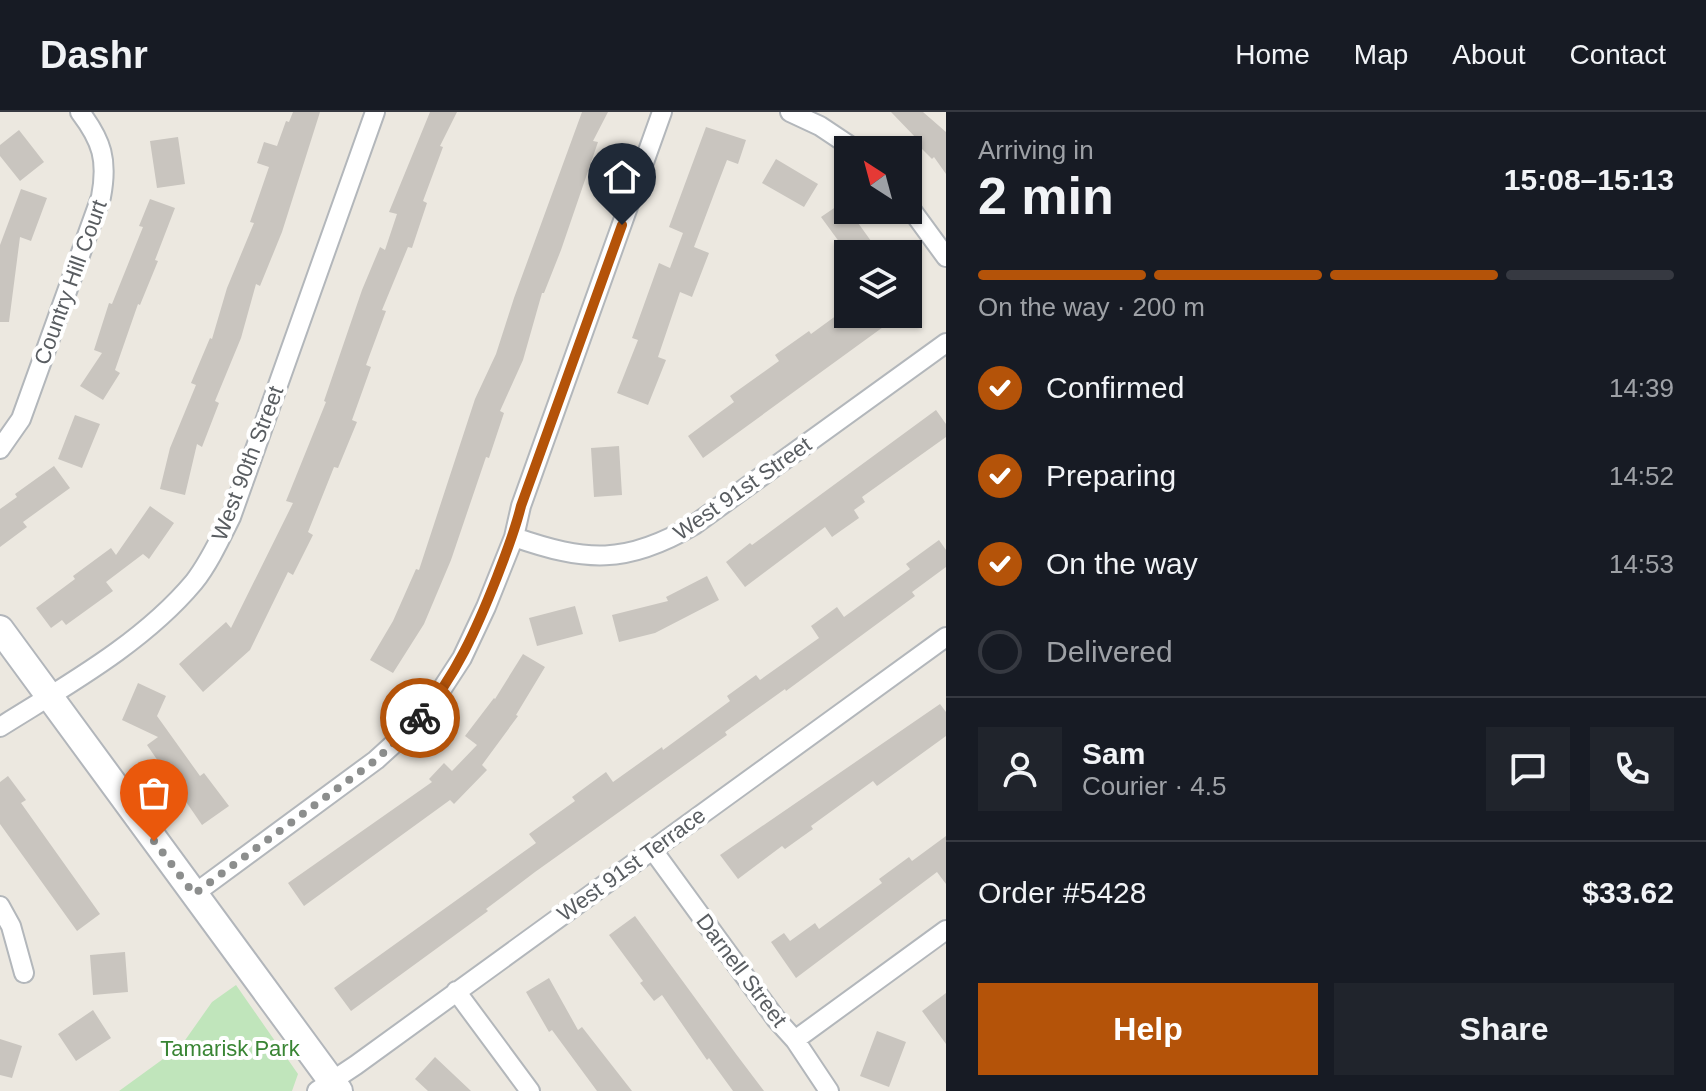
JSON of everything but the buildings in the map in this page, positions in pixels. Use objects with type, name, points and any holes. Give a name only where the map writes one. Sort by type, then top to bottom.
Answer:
[{"type":"main road","points":[[0,629],[194,894],[329,1088]]},
{"type":"street","name":"Country Hill Court","points":[[0,449],[21,419],[101,197],[105,176],[103,152],[95,131],[80,112]]},
{"type":"street","name":"West 90th Street","points":[[0,727],[49,696],[169,609],[196,579],[218,544],[231,517],[375,112]]},
{"type":"street","points":[[194,894],[376,760],[434,701],[462,658],[514,537],[521,506],[662,112]]},
{"type":"street","points":[[790,112],[835,136]]},
{"type":"street","points":[[922,224],[946,257]]},
{"type":"street","name":"West 91st Street","points":[[514,537],[559,553],[593,556],[629,553],[662,542],[694,525],[946,343]]},
{"type":"street","name":"West 91st Terrace","points":[[329,1088],[456,991],[946,637]]},
{"type":"street","name":"Darnell Street","points":[[652,849],[776,1019],[795,1040],[829,1091]]},
{"type":"street","points":[[0,906],[11,926],[24,973]]},
{"type":"street","points":[[795,1040],[946,930]]},
{"type":"street","points":[[456,991],[530,1091]]},
{"type":"green space","name":"Tamarisk Park","points":[[236,985],[298,1074],[292,1091],[119,1091],[181,1046],[212,1002]]},
{"type":"way so far","points":[[154,841],[194,894],[376,760],[420,718]]},
{"type":"route","points":[[420,718],[462,658],[486,607],[514,537],[521,506],[622,225]]}]
